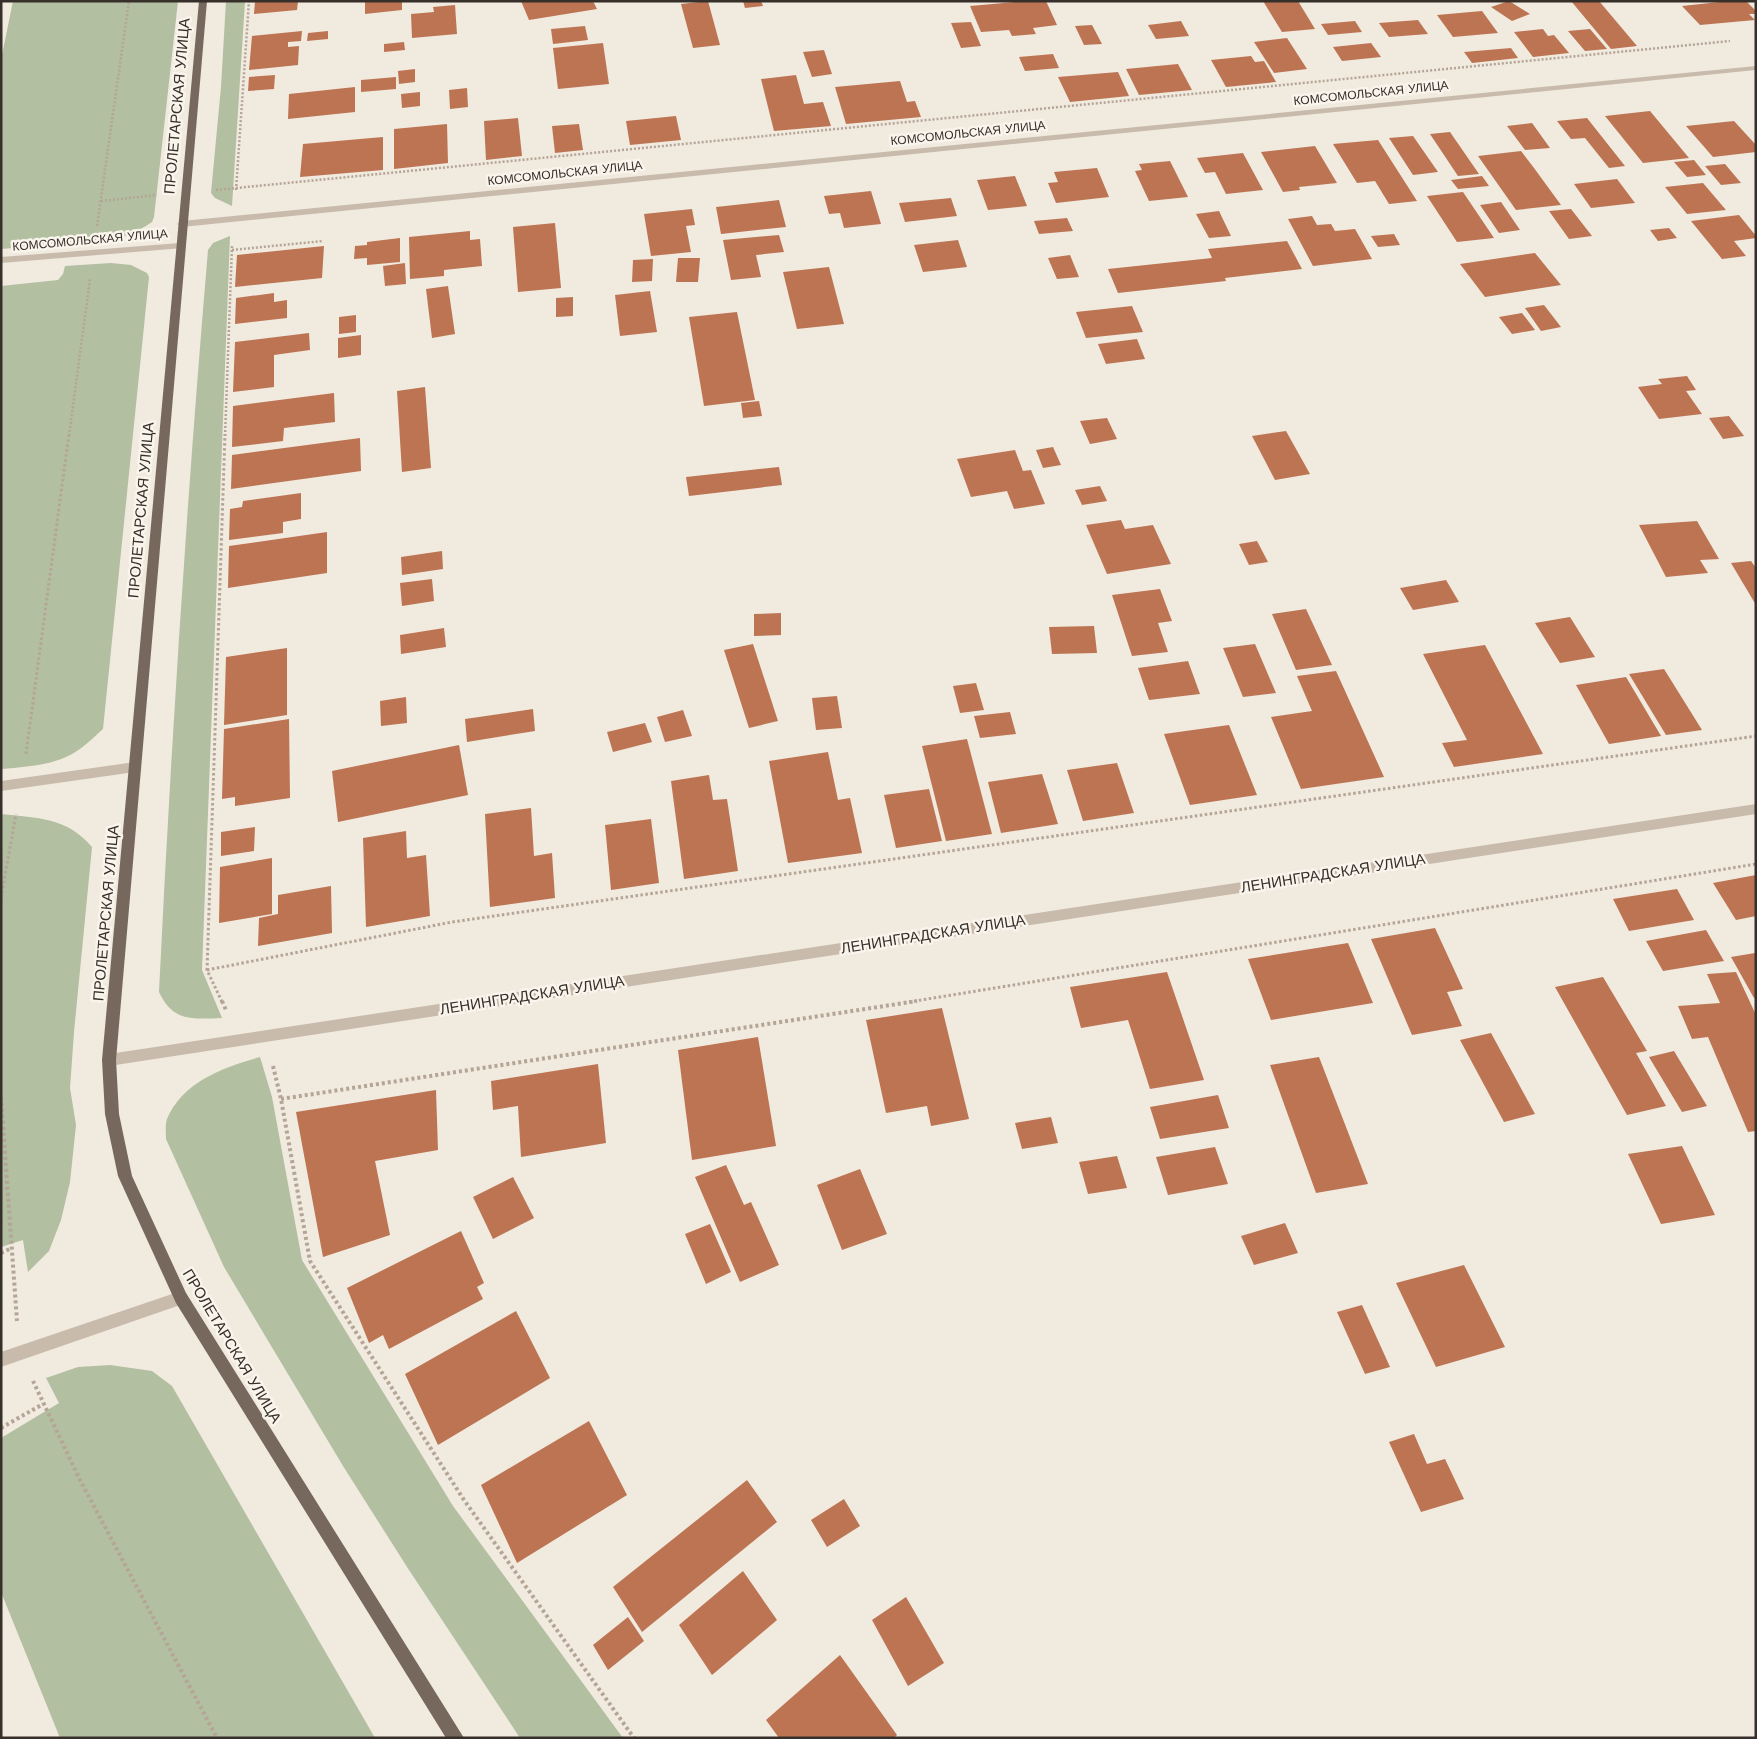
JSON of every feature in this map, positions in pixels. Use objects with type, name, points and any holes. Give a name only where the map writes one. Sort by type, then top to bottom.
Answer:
[{"type":"main road","name":"ПРОЛЕТАРСКАЯ УЛИЦА","points":[[203,1],[110,1060],[112,1114],[125,1176],[181,1298],[456,1738]]},
{"type":"street","name":"КОМСОМОЛЬСКАЯ УЛИЦА","points":[[182,224],[1756,68]]},
{"type":"street","name":"КОМСОМОЛЬСКАЯ УЛИЦА","points":[[1,260],[180,246]]},
{"type":"street","points":[[1,786],[135,767]]},
{"type":"street","name":"ЛЕНИНГРАДСКАЯ УЛИЦА","points":[[110,1060],[1756,808]]},
{"type":"street","points":[[1,1360],[181,1298]]},
{"type":"path","points":[[1,898],[22,784],[129,1]]},
{"type":"path","points":[[249,1],[233,219],[208,970],[230,1018],[265,1036],[282,1100],[310,1261],[464,1500],[634,1738]]},
{"type":"path","points":[[101,201],[1736,40]]},
{"type":"path","points":[[208,970],[452,922],[1756,736]]},
{"type":"path","points":[[282,1100],[1043,981],[1756,864]]},
{"type":"path","points":[[1,1097],[20,1355],[79,1478],[217,1738]]},
{"type":"path","points":[[1,1253],[12,1248]]},
{"type":"path","points":[[1,1428],[43,1404]]},
{"type":"green space","points":[[13,1],[178,1],[154,217],[152,222],[139,230],[125,236],[95,241],[1,249],[1,60]]},
{"type":"green space","points":[[226,1],[245,1],[232,206],[215,198],[211,193],[221,87]]},
{"type":"green space","points":[[230,236],[202,970],[222,1018],[201,1019],[184,1017],[177,1014],[164,1002],[159,992],[180,621],[208,250],[213,243]]},
{"type":"green space","points":[[111,263],[131,265],[147,273],[149,277],[103,729],[76,752],[66,757],[34,766],[1,769],[1,286],[58,280],[63,274],[65,266]]},
{"type":"green space","points":[[1,814],[39,818],[62,824],[82,837],[92,847],[70,1088],[76,1125],[70,1182],[61,1220],[49,1251],[28,1272],[23,1240],[1,1247]]},
{"type":"green space","points":[[260,1057],[272,1097],[302,1260],[453,1506],[623,1738],[520,1738],[343,1466],[224,1267],[166,1139],[166,1121],[174,1106],[194,1086],[219,1071]]},
{"type":"green space","points":[[110,1365],[152,1371],[172,1386],[375,1738],[60,1738],[1,1592],[1,1438],[59,1403],[46,1378],[78,1367]]},
{"type":"building","points":[[255,1],[298,1],[297,10],[254,14]]},
{"type":"building","points":[[365,1],[402,1],[402,10],[365,14]]},
{"type":"building","points":[[521,1],[593,1],[597,9],[529,20]]},
{"type":"building","points":[[708,1],[720,45],[693,48],[681,4]]},
{"type":"building","points":[[743,1],[761,1],[763,6],[745,8]]},
{"type":"building","points":[[1046,1],[1057,25],[1033,28],[1036,34],[1012,36],[1009,30],[981,32],[970,6]]},
{"type":"building","points":[[1263,1],[1298,1],[1315,29],[1282,32]]},
{"type":"building","points":[[1509,1],[1530,14],[1512,21],[1491,7]]},
{"type":"building","points":[[1571,1],[1599,1],[1637,46],[1611,49]]},
{"type":"building","points":[[1729,1],[1747,2],[1756,11],[1756,14],[1749,14],[1755,20],[1700,25],[1682,6]]},
{"type":"building","points":[[455,5],[457,34],[412,38],[411,14],[434,12],[433,7]]},
{"type":"building","points":[[1482,11],[1498,33],[1453,37],[1437,15]]},
{"type":"building","points":[[1418,20],[1428,34],[1389,37],[1379,23]]},
{"type":"building","points":[[1181,21],[1189,36],[1156,39],[1148,25]]},
{"type":"building","points":[[1355,21],[1362,32],[1328,35],[1321,24]]},
{"type":"building","points":[[971,22],[981,46],[961,48],[951,23]]},
{"type":"building","points":[[1092,25],[1102,44],[1084,45],[1075,26]]},
{"type":"building","points":[[585,26],[588,40],[553,44],[551,29]]},
{"type":"building","points":[[1543,29],[1548,36],[1554,35],[1569,53],[1533,57],[1514,32]]},
{"type":"building","points":[[1590,29],[1607,49],[1585,51],[1568,31]]},
{"type":"building","points":[[302,31],[301,41],[288,42],[288,47],[299,46],[298,65],[249,70],[252,36]]},
{"type":"building","points":[[328,31],[328,39],[307,41],[308,33]]},
{"type":"building","points":[[1287,38],[1307,69],[1274,73],[1254,42]]},
{"type":"building","points":[[404,42],[405,50],[384,52],[384,44]]},
{"type":"building","points":[[603,43],[609,84],[558,89],[553,48]]},
{"type":"building","points":[[1371,43],[1381,57],[1342,61],[1333,47]]},
{"type":"building","points":[[1511,48],[1518,58],[1472,63],[1464,52]]},
{"type":"building","points":[[824,50],[832,74],[812,77],[803,52]]},
{"type":"building","points":[[1053,54],[1059,68],[1025,71],[1019,57]]},
{"type":"building","points":[[1251,56],[1255,62],[1264,61],[1276,82],[1226,87],[1211,60]]},
{"type":"building","points":[[1178,64],[1192,90],[1139,95],[1126,69]]},
{"type":"building","points":[[415,69],[415,82],[399,84],[398,71]]},
{"type":"building","points":[[1118,72],[1129,96],[1070,102],[1058,77]]},
{"type":"building","points":[[275,75],[274,89],[248,91],[249,77]]},
{"type":"building","points":[[796,75],[804,104],[823,102],[831,126],[774,131],[761,79]]},
{"type":"building","points":[[396,77],[396,89],[361,92],[361,80]]},
{"type":"building","points":[[900,81],[907,102],[915,101],[921,117],[846,124],[835,87]]},
{"type":"building","points":[[355,87],[355,112],[288,119],[289,94]]},
{"type":"building","points":[[467,88],[468,107],[450,109],[449,90]]},
{"type":"building","points":[[420,92],[420,106],[402,108],[401,94]]},
{"type":"building","points":[[1650,111],[1689,158],[1643,163],[1605,116]]},
{"type":"building","points":[[676,116],[681,140],[630,145],[626,121]]},
{"type":"building","points":[[518,118],[522,156],[486,160],[484,121]]},
{"type":"building","points":[[1587,118],[1625,166],[1609,168],[1585,138],[1571,139],[1557,121]]},
{"type":"building","points":[[1734,121],[1756,145],[1756,152],[1713,157],[1686,126]]},
{"type":"building","points":[[1532,123],[1550,148],[1525,150],[1507,126]]},
{"type":"building","points":[[447,124],[448,163],[394,169],[394,129]]},
{"type":"building","points":[[579,124],[583,150],[555,153],[552,126]]},
{"type":"building","points":[[1450,132],[1479,174],[1458,176],[1430,134]]},
{"type":"building","points":[[1413,136],[1438,172],[1413,175],[1389,138]]},
{"type":"building","points":[[383,137],[383,170],[300,177],[303,144]]},
{"type":"building","points":[[1378,140],[1417,201],[1389,204],[1375,181],[1357,183],[1333,144]]},
{"type":"building","points":[[1315,146],[1337,183],[1299,187],[1300,190],[1283,192],[1261,152]]},
{"type":"building","points":[[1521,151],[1561,205],[1516,210],[1478,156]]},
{"type":"building","points":[[1243,153],[1263,190],[1226,194],[1215,172],[1205,173],[1197,158]]},
{"type":"building","points":[[1694,160],[1706,175],[1687,177],[1674,162]]},
{"type":"building","points":[[1170,161],[1188,197],[1149,201],[1135,171],[1142,170],[1139,164]]},
{"type":"building","points":[[1725,164],[1741,183],[1721,185],[1705,166]]},
{"type":"building","points":[[1097,168],[1109,197],[1056,203],[1048,183],[1058,182],[1054,172]]},
{"type":"building","points":[[1015,176],[1027,206],[988,210],[977,180]]},
{"type":"building","points":[[1482,176],[1489,186],[1458,189],[1451,180]]},
{"type":"building","points":[[1617,179],[1635,203],[1591,208],[1574,184]]},
{"type":"building","points":[[1703,183],[1726,210],[1687,214],[1665,187]]},
{"type":"building","points":[[871,191],[881,224],[844,228],[840,213],[829,214],[824,196]]},
{"type":"building","points":[[1463,192],[1494,238],[1457,242],[1427,196]]},
{"type":"building","points":[[951,198],[957,216],[905,222],[899,203]]},
{"type":"building","points":[[779,200],[786,227],[721,234],[716,207]]},
{"type":"building","points":[[1501,202],[1520,230],[1499,233],[1480,205]]},
{"type":"building","points":[[692,209],[695,225],[686,226],[691,252],[651,256],[644,214]]},
{"type":"building","points":[[1571,209],[1592,236],[1569,239],[1549,211]]},
{"type":"building","points":[[1219,211],[1231,236],[1209,238],[1196,214]]},
{"type":"building","points":[[1739,215],[1756,236],[1756,238],[1734,241],[1746,256],[1722,259],[1691,221]]},
{"type":"building","points":[[1312,216],[1317,225],[1331,224],[1335,231],[1355,229],[1372,259],[1313,266],[1288,219]]},
{"type":"building","points":[[1067,218],[1073,231],[1039,234],[1034,221]]},
{"type":"building","points":[[555,223],[561,288],[518,292],[513,227]]},
{"type":"building","points":[[1669,228],[1677,238],[1658,241],[1650,230]]},
{"type":"building","points":[[470,231],[470,240],[480,239],[482,266],[444,270],[444,276],[410,279],[409,237]]},
{"type":"building","points":[[1394,234],[1400,245],[1378,247],[1371,236]]},
{"type":"building","points":[[779,235],[784,252],[756,255],[761,277],[731,280],[723,240]]},
{"type":"building","points":[[400,238],[400,262],[367,265],[367,258],[354,259],[355,246],[367,245],[367,242]]},
{"type":"building","points":[[958,240],[967,267],[923,272],[914,245]]},
{"type":"building","points":[[1287,241],[1302,269],[1225,278],[1226,281],[1118,293],[1108,269],[1212,258],[1208,249]]},
{"type":"building","points":[[324,246],[322,278],[235,287],[237,255]]},
{"type":"building","points":[[1535,253],[1561,285],[1485,297],[1460,264]]},
{"type":"building","points":[[1070,255],[1079,277],[1057,279],[1048,258]]},
{"type":"building","points":[[678,258],[700,258],[698,282],[676,282]]},
{"type":"building","points":[[653,259],[652,281],[632,282],[633,260]]},
{"type":"building","points":[[405,263],[406,284],[385,286],[383,266]]},
{"type":"building","points":[[829,267],[844,324],[797,329],[783,272]]},
{"type":"building","points":[[448,286],[455,334],[432,338],[426,289]]},
{"type":"building","points":[[650,291],[657,332],[620,336],[615,295]]},
{"type":"building","points":[[274,293],[274,302],[287,300],[287,318],[235,324],[236,298]]},
{"type":"building","points":[[573,297],[573,316],[556,317],[556,298]]},
{"type":"building","points":[[1544,305],[1561,327],[1541,331],[1525,308]]},
{"type":"building","points":[[1132,306],[1143,332],[1086,338],[1076,312]]},
{"type":"building","points":[[737,312],[755,400],[704,406],[689,317]]},
{"type":"building","points":[[1522,313],[1535,330],[1512,334],[1499,317]]},
{"type":"building","points":[[356,315],[356,332],[339,334],[339,317]]},
{"type":"building","points":[[309,333],[310,350],[274,355],[274,387],[233,392],[235,342]]},
{"type":"building","points":[[361,335],[361,355],[338,358],[338,338]]},
{"type":"building","points":[[1137,339],[1145,359],[1106,364],[1098,344]]},
{"type":"building","points":[[1687,376],[1696,390],[1686,391],[1702,414],[1659,419],[1638,387],[1662,384],[1658,379]]},
{"type":"building","points":[[425,387],[431,468],[402,472],[397,391]]},
{"type":"building","points":[[334,393],[335,422],[284,428],[283,441],[232,447],[233,406]]},
{"type":"building","points":[[759,401],[762,416],[743,418],[741,403]]},
{"type":"building","points":[[1729,416],[1744,436],[1723,439],[1709,418]]},
{"type":"building","points":[[1107,418],[1117,439],[1090,444],[1080,421]]},
{"type":"building","points":[[1286,431],[1310,474],[1275,480],[1252,436]]},
{"type":"building","points":[[360,438],[361,471],[231,489],[232,455]]},
{"type":"building","points":[[1053,447],[1061,465],[1043,468],[1036,450]]},
{"type":"building","points":[[1015,450],[1023,471],[1031,470],[1045,504],[1014,509],[1007,491],[971,497],[957,459]]},
{"type":"building","points":[[779,467],[782,485],[689,496],[686,477]]},
{"type":"building","points":[[1100,486],[1107,501],[1082,505],[1075,490]]},
{"type":"building","points":[[301,493],[301,519],[283,522],[283,533],[229,540],[230,509],[242,507],[243,501]]},
{"type":"building","points":[[1121,520],[1125,529],[1153,525],[1171,564],[1107,574],[1086,525]]},
{"type":"building","points":[[1697,521],[1719,559],[1700,560],[1708,573],[1666,577],[1639,525]]},
{"type":"building","points":[[327,532],[327,573],[228,588],[229,546]]},
{"type":"building","points":[[1257,541],[1268,562],[1249,565],[1239,544]]},
{"type":"building","points":[[442,551],[443,569],[402,575],[401,557]]},
{"type":"building","points":[[1751,561],[1756,568],[1756,605],[1731,563]]},
{"type":"building","points":[[432,579],[434,601],[402,606],[400,583]]},
{"type":"building","points":[[1446,580],[1459,602],[1413,610],[1400,588]]},
{"type":"building","points":[[1160,589],[1172,621],[1158,623],[1168,652],[1132,656],[1112,595]]},
{"type":"building","points":[[1306,609],[1332,665],[1296,670],[1272,614]]},
{"type":"building","points":[[781,613],[781,635],[754,636],[754,614]]},
{"type":"building","points":[[1570,617],[1595,657],[1560,663],[1535,623]]},
{"type":"building","points":[[1094,626],[1097,653],[1052,654],[1049,627]]},
{"type":"building","points":[[444,628],[446,647],[401,654],[400,635]]},
{"type":"building","points":[[753,644],[778,721],[749,728],[724,650]]},
{"type":"building","points":[[1255,644],[1276,693],[1243,697],[1223,648]]},
{"type":"building","points":[[1485,645],[1543,754],[1454,767],[1442,743],[1467,740],[1423,654]]},
{"type":"building","points":[[287,648],[287,715],[224,725],[226,657]]},
{"type":"building","points":[[1188,661],[1200,694],[1149,700],[1138,668]]},
{"type":"building","points":[[1664,669],[1702,730],[1666,735],[1629,674]]},
{"type":"building","points":[[1336,671],[1384,777],[1301,789],[1271,717],[1312,711],[1297,676]]},
{"type":"building","points":[[1626,677],[1661,736],[1609,744],[1576,685]]},
{"type":"building","points":[[976,683],[984,710],[960,713],[953,686]]},
{"type":"building","points":[[837,696],[842,728],[816,730],[812,698]]},
{"type":"building","points":[[406,697],[407,723],[381,726],[380,701]]},
{"type":"building","points":[[533,709],[535,731],[467,742],[465,719]]},
{"type":"building","points":[[683,710],[692,736],[665,742],[657,717]]},
{"type":"building","points":[[1010,712],[1016,734],[980,738],[974,716]]},
{"type":"building","points":[[289,719],[290,798],[235,806],[235,797],[222,799],[224,729]]},
{"type":"building","points":[[645,723],[652,742],[613,752],[607,732]]},
{"type":"building","points":[[1229,725],[1257,795],[1190,805],[1164,734]]},
{"type":"building","points":[[967,739],[992,834],[946,841],[922,746]]},
{"type":"building","points":[[459,745],[468,795],[338,822],[332,771]]},
{"type":"building","points":[[828,752],[838,800],[850,798],[862,853],[788,863],[769,761]]},
{"type":"building","points":[[1117,763],[1134,813],[1083,821],[1067,770]]},
{"type":"building","points":[[1042,774],[1058,824],[1001,833],[988,782]]},
{"type":"building","points":[[709,775],[713,800],[727,799],[738,871],[684,879],[671,781]]},
{"type":"building","points":[[929,789],[942,841],[896,848],[884,795]]},
{"type":"building","points":[[531,808],[534,856],[552,853],[555,898],[490,907],[485,814]]},
{"type":"building","points":[[651,819],[659,883],[611,890],[605,825]]},
{"type":"building","points":[[255,827],[254,851],[221,856],[221,832]]},
{"type":"building","points":[[406,831],[407,858],[426,855],[430,916],[366,927],[363,838]]},
{"type":"building","points":[[272,858],[272,914],[219,923],[220,867]]},
{"type":"building","points":[[1756,875],[1756,916],[1736,920],[1713,883]]},
{"type":"building","points":[[331,886],[332,933],[258,946],[259,918],[278,914],[278,895]]},
{"type":"building","points":[[1677,889],[1694,920],[1629,931],[1613,899]]},
{"type":"building","points":[[1435,928],[1463,989],[1447,992],[1462,1026],[1412,1035],[1371,939]]},
{"type":"building","points":[[1706,930],[1724,961],[1663,971],[1646,941]]},
{"type":"building","points":[[1348,943],[1373,1003],[1271,1020],[1248,959]]},
{"type":"building","points":[[1755,953],[1756,997],[1754,998],[1731,957]]},
{"type":"building","points":[[1167,972],[1204,1080],[1150,1089],[1128,1020],[1081,1028],[1070,987]]},
{"type":"building","points":[[1736,972],[1756,1015],[1756,1131],[1748,1132],[1708,1037],[1692,1039],[1678,1006],[1720,1003],[1707,974]]},
{"type":"building","points":[[1603,977],[1647,1051],[1636,1053],[1666,1106],[1627,1115],[1555,987]]},
{"type":"building","points":[[942,1008],[969,1119],[931,1126],[927,1106],[886,1113],[866,1020]]},
{"type":"building","points":[[1491,1033],[1535,1114],[1504,1122],[1460,1040]]},
{"type":"building","points":[[758,1037],[776,1146],[692,1160],[678,1050]]},
{"type":"building","points":[[1674,1051],[1707,1106],[1682,1112],[1649,1057]]},
{"type":"building","points":[[1319,1057],[1368,1184],[1316,1193],[1270,1065]]},
{"type":"building","points":[[598,1064],[606,1143],[521,1157],[518,1106],[493,1110],[491,1081]]},
{"type":"building","points":[[436,1090],[438,1150],[375,1161],[390,1235],[323,1257],[296,1112]]},
{"type":"building","points":[[1218,1095],[1229,1128],[1160,1139],[1150,1107]]},
{"type":"building","points":[[1051,1117],[1058,1143],[1022,1149],[1015,1123]]},
{"type":"building","points":[[1682,1146],[1715,1215],[1661,1224],[1628,1154]]},
{"type":"building","points":[[1215,1147],[1228,1184],[1168,1195],[1156,1157]]},
{"type":"building","points":[[1117,1156],[1127,1188],[1088,1194],[1079,1162]]},
{"type":"building","points":[[726,1165],[744,1205],[751,1202],[779,1265],[740,1282],[695,1177]]},
{"type":"building","points":[[860,1169],[887,1234],[842,1250],[817,1185]]},
{"type":"building","points":[[513,1177],[534,1218],[493,1239],[473,1197]]},
{"type":"building","points":[[1285,1223],[1298,1253],[1254,1265],[1241,1236]]},
{"type":"building","points":[[710,1224],[731,1272],[706,1284],[685,1234]]},
{"type":"building","points":[[461,1231],[484,1283],[477,1287],[483,1299],[389,1349],[383,1335],[369,1343],[347,1288]]},
{"type":"building","points":[[1464,1265],[1505,1347],[1436,1367],[1396,1283]]},
{"type":"building","points":[[1362,1305],[1390,1367],[1365,1374],[1337,1312]]},
{"type":"building","points":[[516,1311],[550,1378],[438,1445],[405,1374]]},
{"type":"building","points":[[589,1421],[627,1495],[517,1563],[481,1485]]},
{"type":"building","points":[[1414,1434],[1427,1464],[1445,1459],[1464,1499],[1421,1512],[1389,1442]]},
{"type":"building","points":[[747,1480],[777,1522],[642,1632],[613,1587]]},
{"type":"building","points":[[844,1499],[860,1526],[827,1547],[811,1520]]},
{"type":"building","points":[[743,1571],[777,1620],[712,1675],[679,1625]]},
{"type":"building","points":[[906,1597],[944,1663],[908,1686],[872,1620]]},
{"type":"building","points":[[628,1617],[644,1641],[608,1670],[593,1645]]},
{"type":"building","points":[[840,1655],[897,1735],[894,1738],[779,1738],[766,1720]]}]
